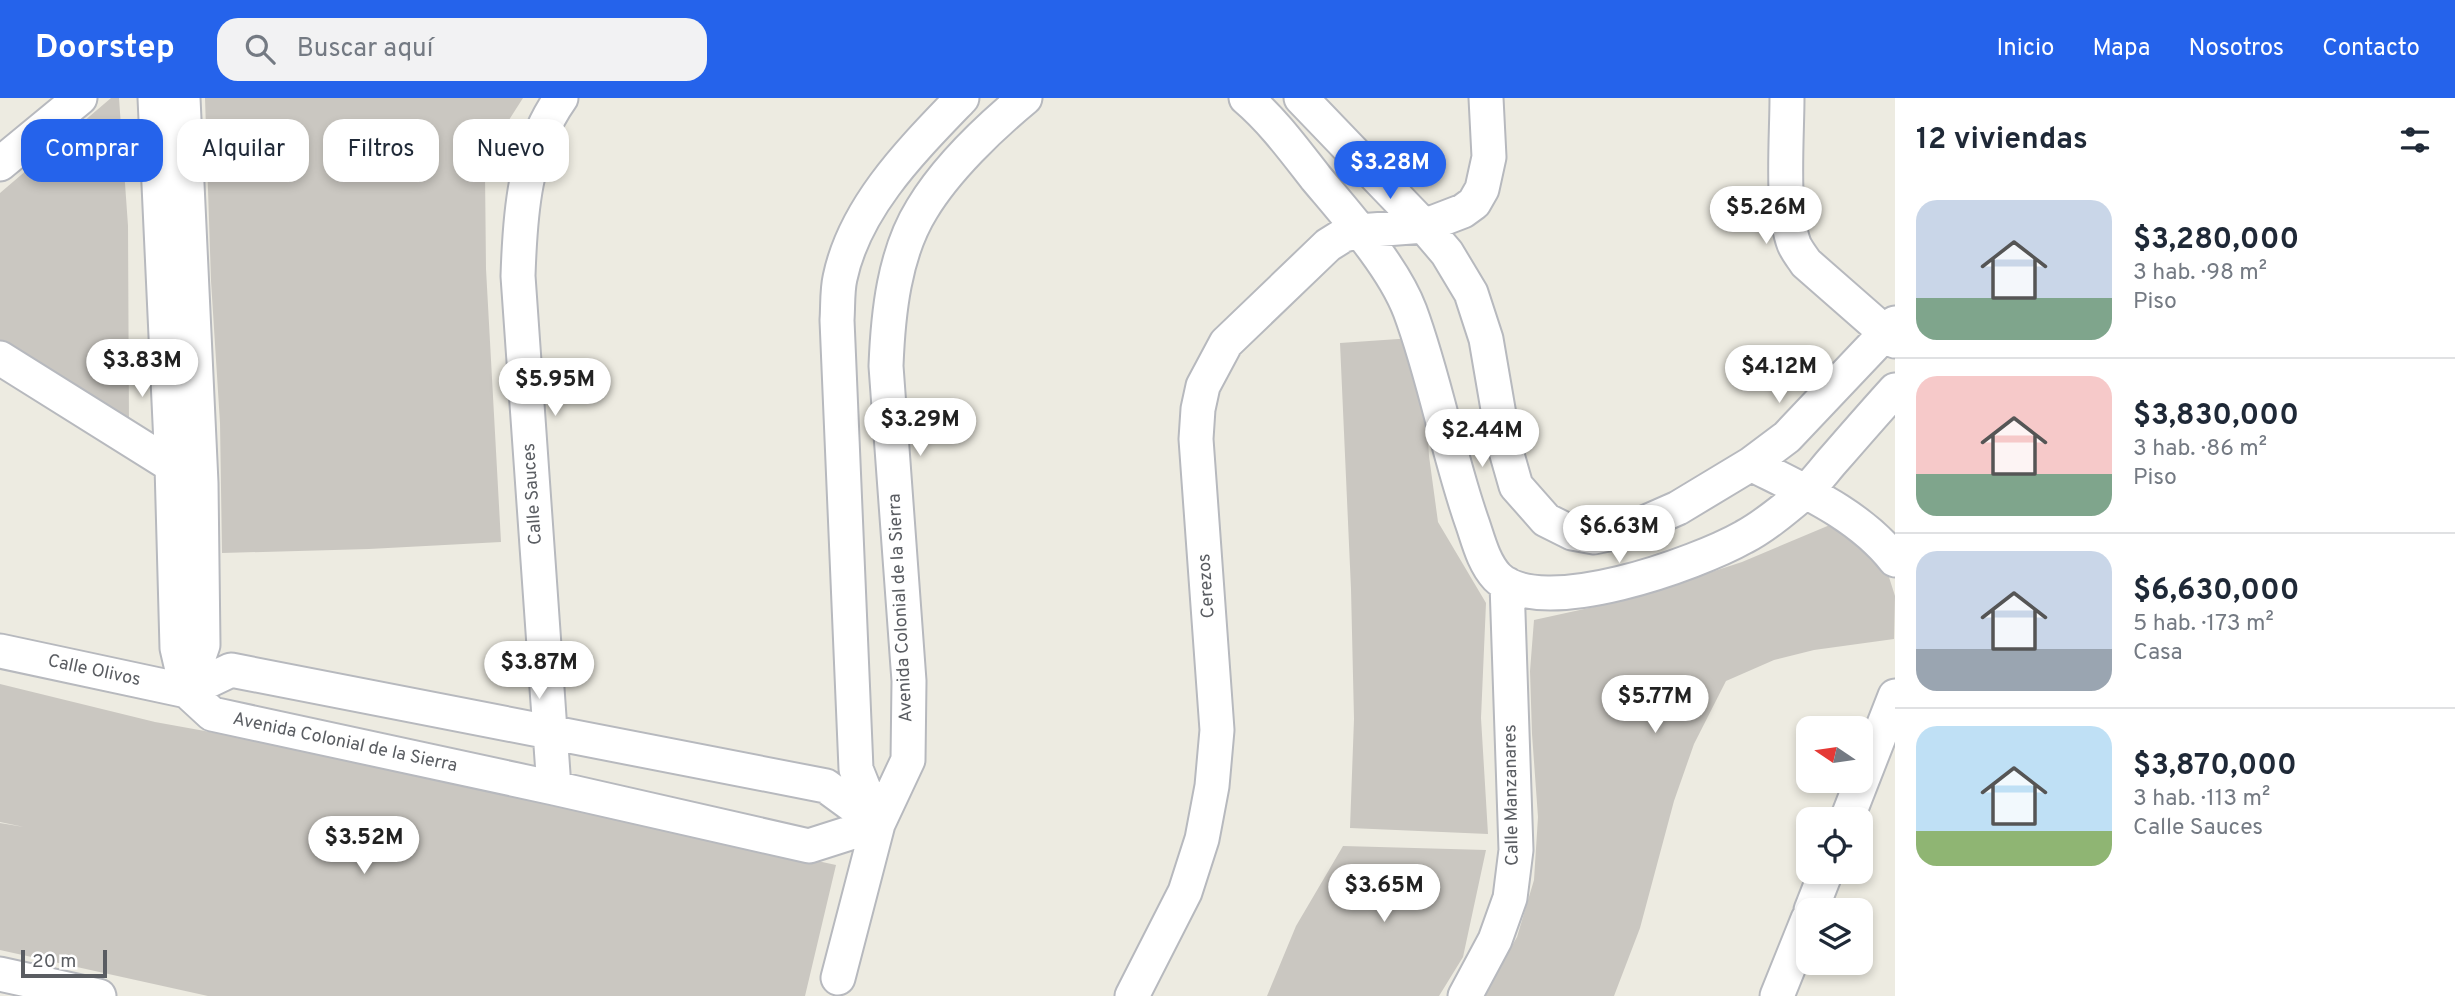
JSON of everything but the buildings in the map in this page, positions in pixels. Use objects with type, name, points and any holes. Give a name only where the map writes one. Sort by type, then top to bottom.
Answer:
[{"type":"street","points":[[0,164],[80,98]]},
{"type":"street","points":[[155,98],[172,466],[177,648],[187,691]]},
{"type":"street","points":[[184,98],[201,483],[203,645],[187,691]]},
{"type":"street","name":"Calle Sauces","points":[[554,788],[518,276],[520,225],[529,167],[549,115],[561,98]]},
{"type":"street","points":[[838,978],[878,824],[856,769],[855,756],[837,320],[840,278],[853,238],[874,201],[920,142],[962,98]]},
{"type":"street","name":"Avenida Colonial de la Sierra","points":[[187,691],[212,714],[809,846],[878,824],[908,760],[909,681],[886,366],[888,322],[894,285],[904,249],[922,209],[958,163],[995,124],[1025,98]]},
{"type":"street","points":[[1246,98],[1288,144],[1392,275],[1410,310],[1465,503],[1487,562],[1499,579],[1507,584],[1542,593],[1590,590],[1654,574],[1745,537],[1805,492],[1895,390]]},
{"type":"street","points":[[1301,98],[1424,226],[1447,253],[1471,293],[1486,339],[1504,444],[1516,486],[1546,520],[1572,533],[1594,537],[1628,530],[1678,509],[1751,464],[1787,437],[1891,333],[1806,263],[1795,247],[1789,226],[1787,203],[1787,98]]},
{"type":"street","points":[[1359,231],[1424,226],[1463,211],[1474,203],[1482,189],[1489,157],[1486,98]]},
{"type":"street","name":"Cerezos","points":[[1132,996],[1185,892],[1202,839],[1212,786],[1217,730],[1196,439],[1203,387],[1226,343],[1328,245],[1344,235],[1359,231]]},
{"type":"street","points":[[0,358],[201,483]]},
{"type":"street","points":[[1751,464],[1846,514],[1882,544],[1895,560]]},
{"type":"street","points":[[1465,503],[1516,486]]},
{"type":"street","points":[[1590,590],[1594,537]]},
{"type":"street","name":"Calle Manzanares","points":[[1465,996],[1495,940],[1510,898],[1516,850],[1507,584]]},
{"type":"street","name":"Calle Olivos","points":[[0,652],[187,691]]},
{"type":"street","points":[[187,691],[231,670],[550,731],[826,786],[878,824]]},
{"type":"street","points":[[1852,807],[1895,696]]},
{"type":"street","points":[[1777,996],[1796,949]]},
{"type":"street","points":[[0,974],[99,996]]}]
